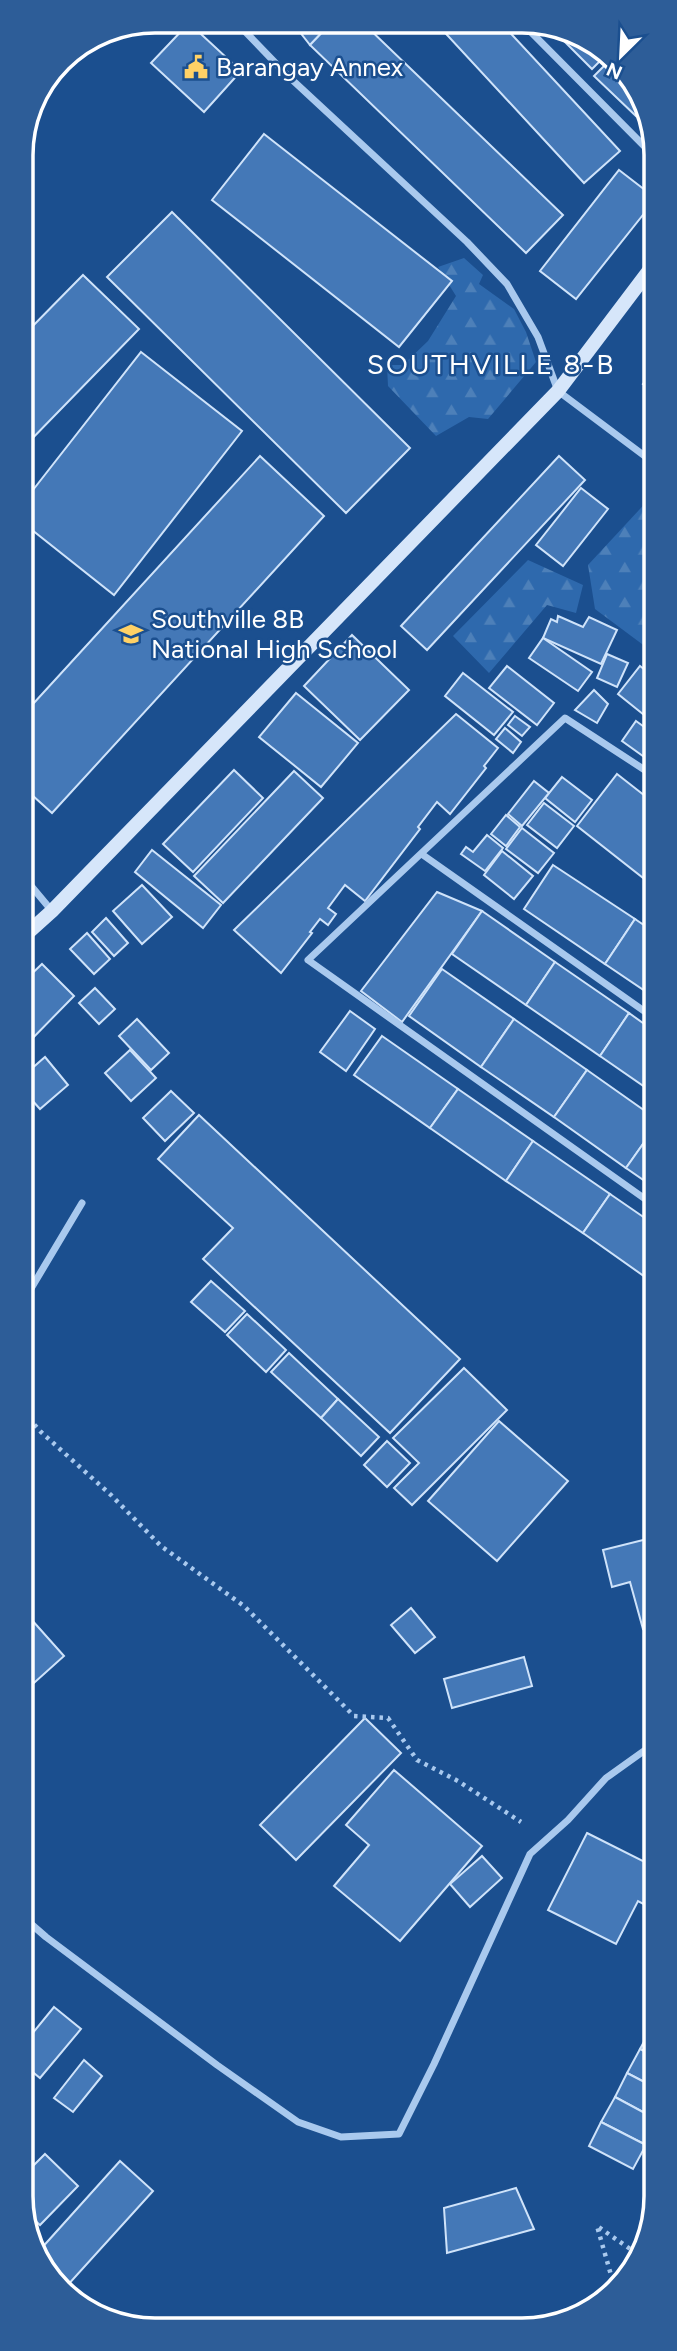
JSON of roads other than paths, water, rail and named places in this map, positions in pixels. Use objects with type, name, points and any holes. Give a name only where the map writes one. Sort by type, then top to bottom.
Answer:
[{"type":"street","points":[[247,33],[287,75],[467,242],[507,284],[538,337],[558,391],[644,455]]},
{"type":"street","points":[[533,34],[643,146]]},
{"type":"street","points":[[34,928],[558,391],[644,277]]},
{"type":"street","points":[[643,1198],[308,960],[423,855],[565,718],[644,769]]},
{"type":"street","points":[[423,855],[644,1011]]},
{"type":"street","points":[[34,890],[52,911]]},
{"type":"street","points":[[33,1284],[82,1203]]},
{"type":"street","points":[[33,1926],[298,2123],[341,2137],[399,2134],[530,1854],[568,1820],[606,1778],[643,1751]]},
{"type":"place","name":"Barangay Annex","points":[[196,67]]},
{"type":"place","name":"Southville 8B National High School","points":[[131,634]]},
{"type":"district","name":"SOUTHVILLE 8-B","points":[[491,364]]}]
